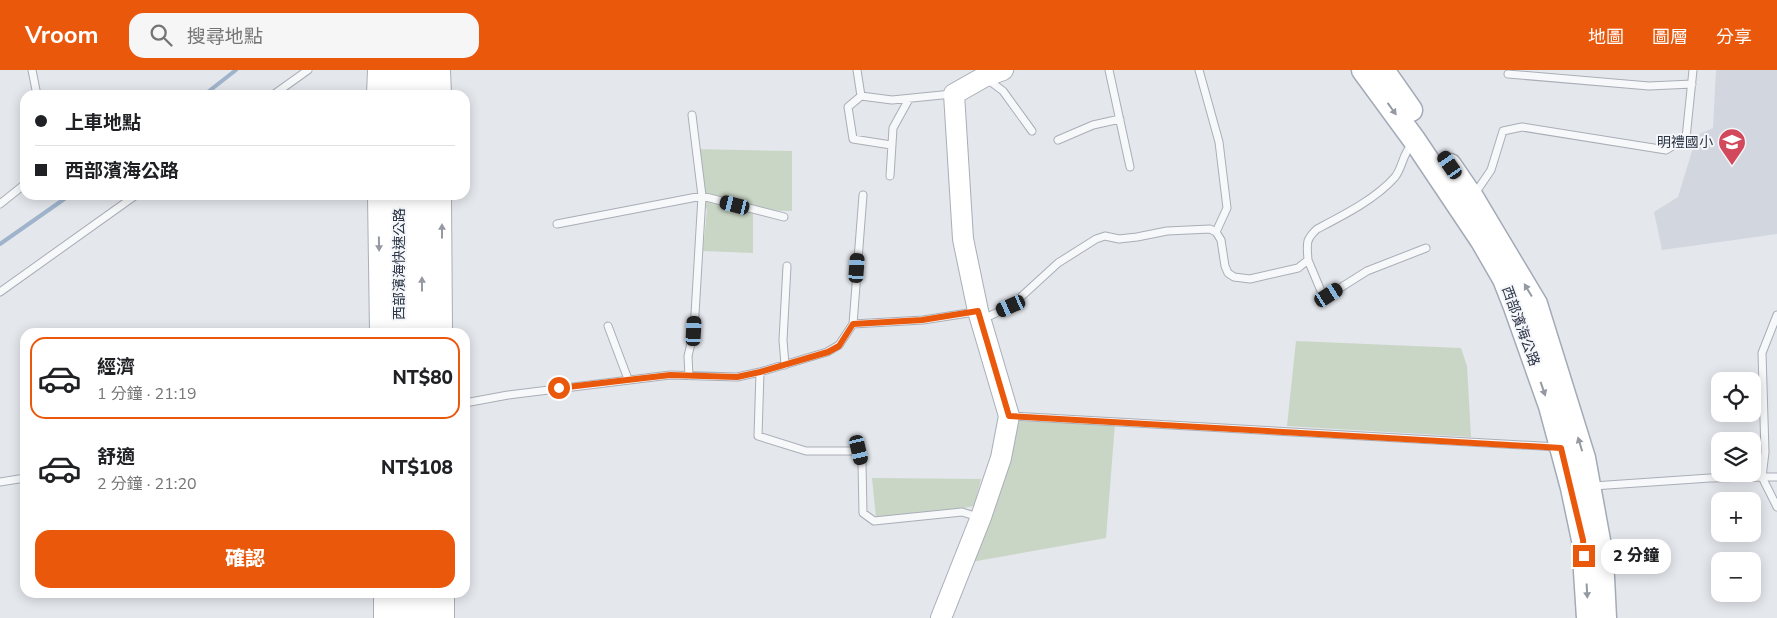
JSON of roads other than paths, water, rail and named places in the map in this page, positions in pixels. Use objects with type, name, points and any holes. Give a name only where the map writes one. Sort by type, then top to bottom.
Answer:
[{"type":"highway","points":[[397,70],[397,90]]},
{"type":"highway","points":[[420,70],[420,90]]},
{"type":"highway","name":"西部濱海快速公路","points":[[398,200],[399,328]]},
{"type":"highway","name":"西部濱海快速公路","points":[[421,200],[422,328]]},
{"type":"highway","points":[[401,598],[401,618]]},
{"type":"highway","points":[[424,598],[424,618]]},
{"type":"main road","name":"西部濱海公路","points":[[1363,70],[1415,141],[1482,241],[1504,279],[1550,406],[1561,448],[1582,496],[1602,557],[1605,618]]},
{"type":"main road","name":"西部濱海公路","points":[[1383,70],[1472,197],[1536,304],[1584,458],[1582,496],[1583,540],[1588,618]]},
{"type":"street","points":[[378,70],[378,90]]},
{"type":"street","points":[[440,70],[441,90]]},
{"type":"street","points":[[941,618],[1001,458],[1009,416],[980,315],[963,240],[954,94],[994,74]]},
{"type":"street","points":[[378,200],[380,328]]},
{"type":"street","points":[[441,200],[442,328]]},
{"type":"street","points":[[384,598],[384,618]]},
{"type":"street","points":[[444,598],[444,618]]},
{"type":"lane","points":[[32,70],[36,90]]},
{"type":"lane","points":[[280,90],[308,70]]},
{"type":"lane","points":[[857,70],[862,96]]},
{"type":"lane","points":[[1109,70],[1130,167]]},
{"type":"lane","points":[[1199,70],[1219,142],[1227,208],[1216,232]]},
{"type":"lane","points":[[1472,197],[1491,170],[1503,131],[1522,127],[1666,150],[1686,138],[1694,70]]},
{"type":"lane","points":[[994,74],[1003,91],[1032,131]]},
{"type":"lane","points":[[1508,74],[1649,86],[1692,84]]},
{"type":"lane","points":[[891,145],[853,139],[848,107],[862,96],[892,100],[954,94]]},
{"type":"lane","points":[[890,176],[892,128],[909,99]]},
{"type":"lane","points":[[689,376],[688,356],[694,331],[702,196],[692,115]]},
{"type":"lane","points":[[1058,140],[1092,125],[1120,119]]},
{"type":"lane","points":[[1415,141],[1406,150],[1396,175],[1380,192],[1309,236],[1307,242],[1308,260],[1321,291],[1329,295],[1367,271],[1426,248]]},
{"type":"lane","points":[[0,204],[20,188]]},
{"type":"lane","points":[[470,402],[508,395],[670,375],[737,377],[828,352],[839,346],[853,324],[863,195]]},
{"type":"lane","points":[[557,224],[702,196],[784,217]]},
{"type":"lane","points":[[0,292],[129,200]]},
{"type":"lane","points":[[853,324],[980,315],[1011,306],[1058,264],[1096,239],[1105,236],[1119,239],[1166,231],[1210,229],[1216,232],[1221,240],[1228,273],[1234,277],[1250,279],[1298,268],[1308,260]]},
{"type":"lane","points":[[786,365],[783,340],[788,266]]},
{"type":"lane","points":[[1777,315],[1762,353],[1765,452],[1762,477],[1777,507]]},
{"type":"lane","points":[[608,326],[628,379]]},
{"type":"lane","points":[[760,372],[758,436],[806,451],[859,450],[862,463],[863,513],[874,521],[962,512],[980,517]]},
{"type":"lane","points":[[1009,416],[1561,448]]},
{"type":"lane","points":[[1582,496],[1710,478],[1777,477]]},
{"type":"lane","points":[[0,482],[20,479]]},
{"type":"waterway","points":[[210,90],[236,70]]},
{"type":"waterway","points":[[0,244],[63,200]]},
{"type":"place","name":"明禮國小","points":[[1732,166]]}]
